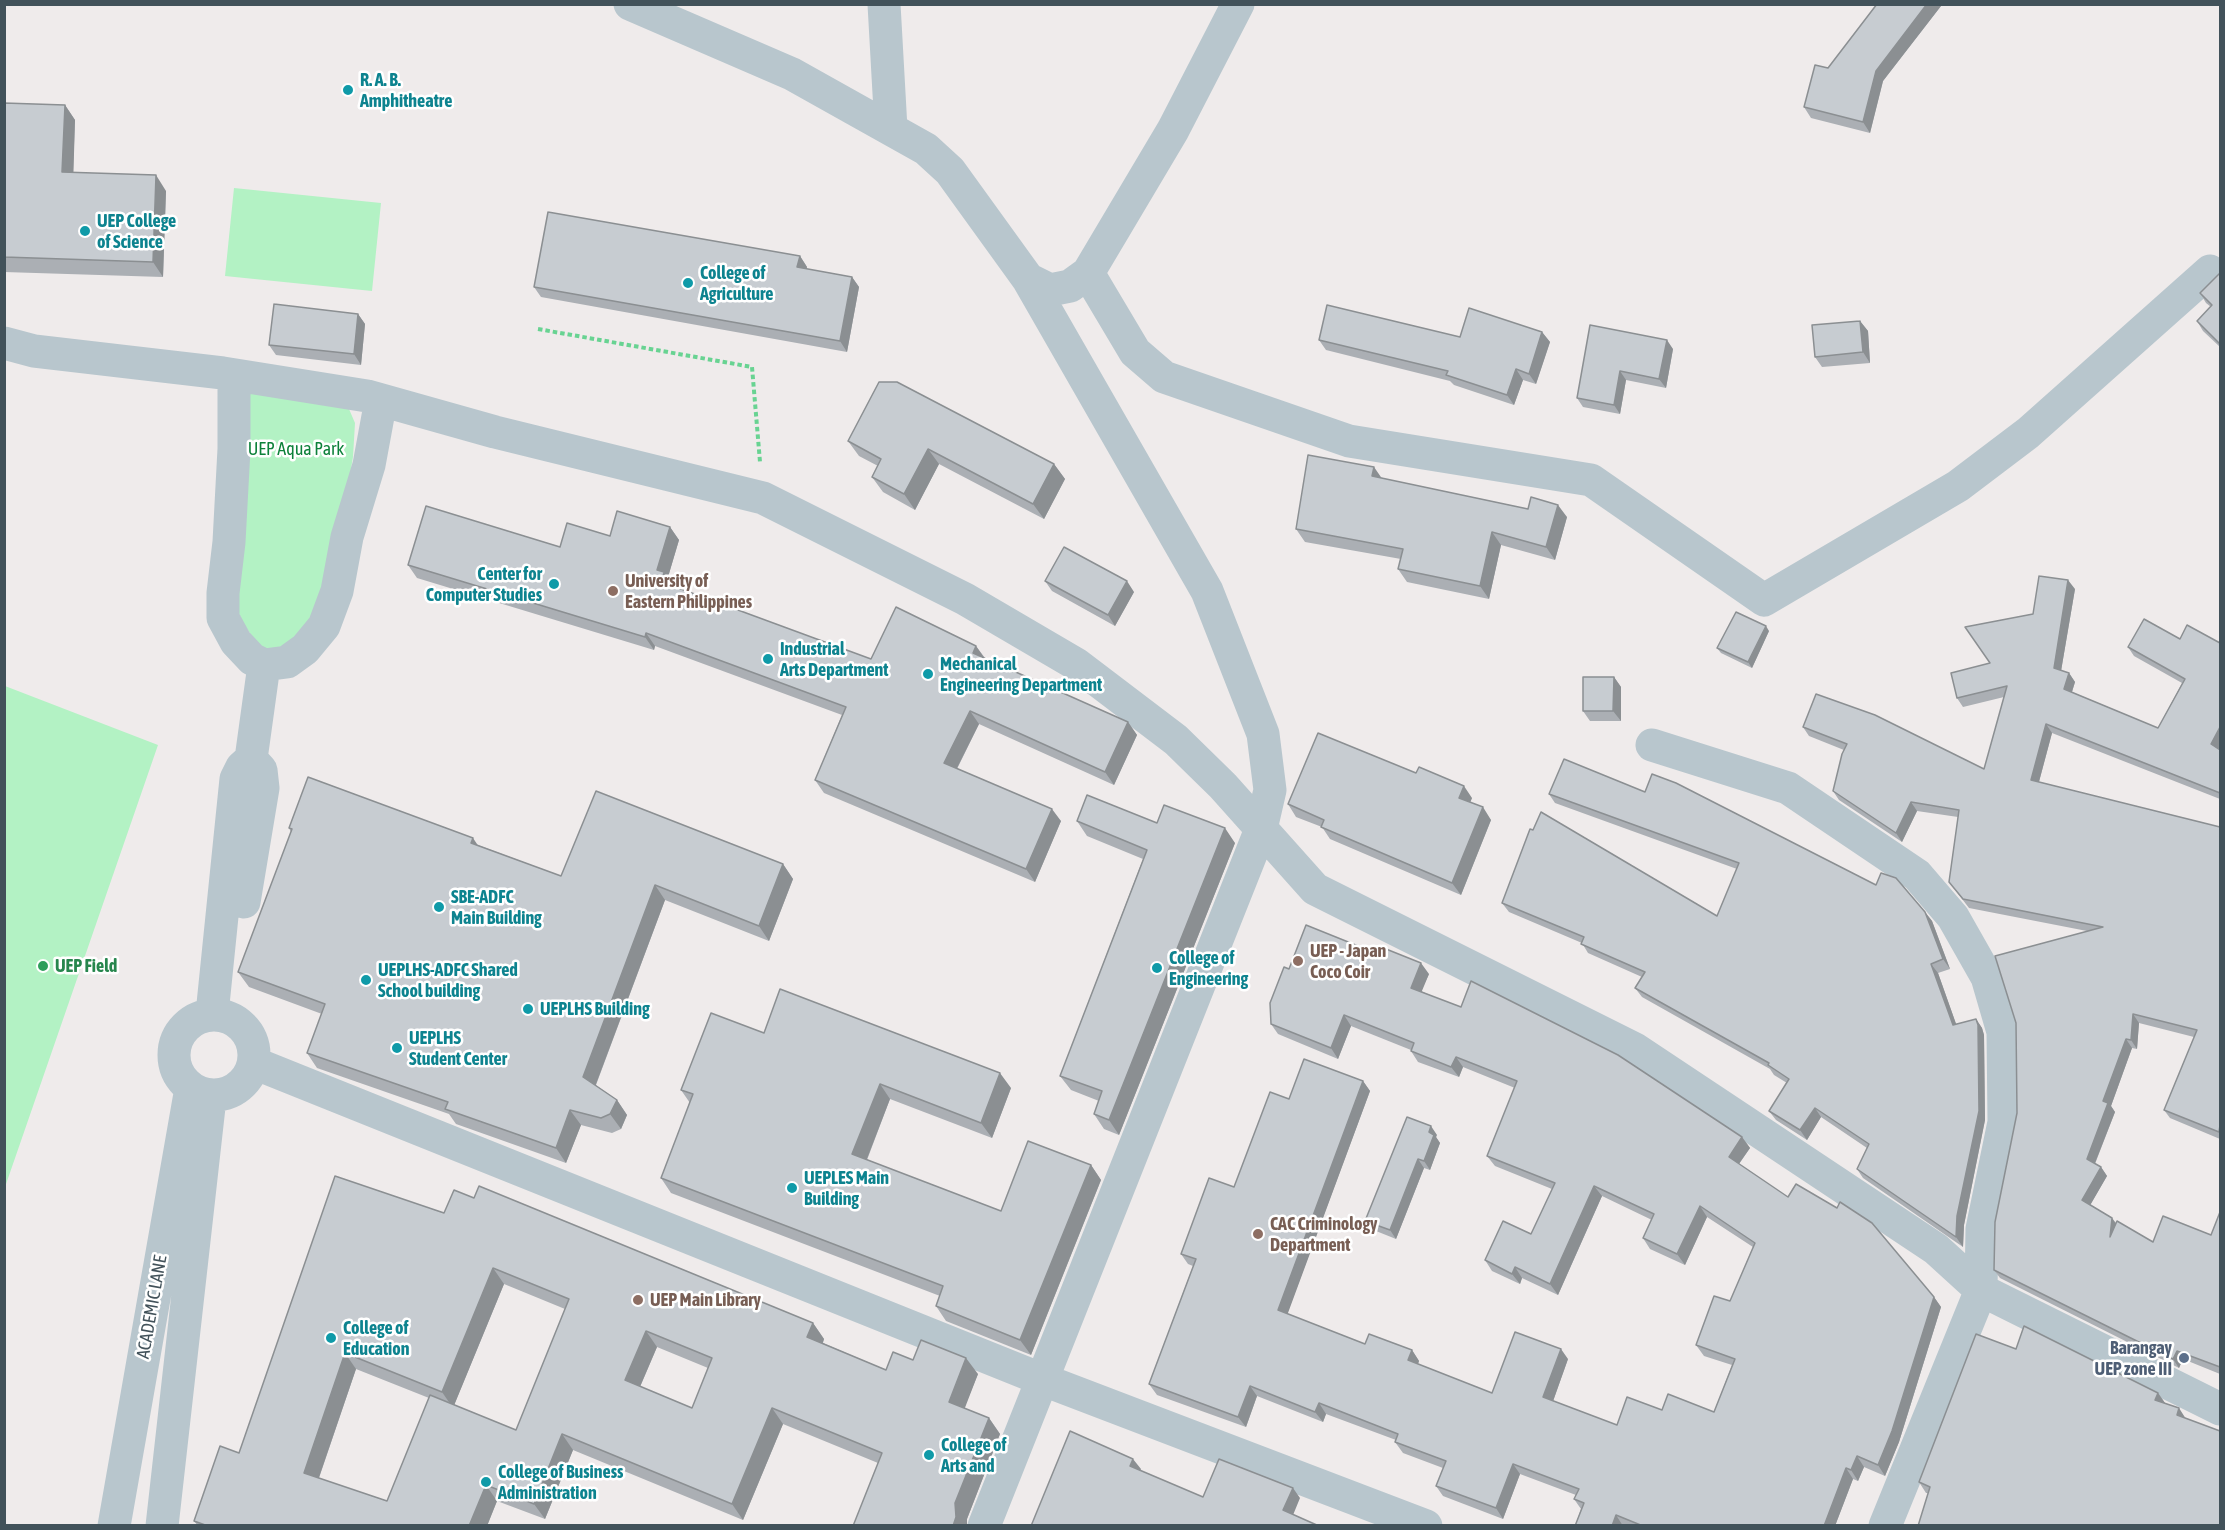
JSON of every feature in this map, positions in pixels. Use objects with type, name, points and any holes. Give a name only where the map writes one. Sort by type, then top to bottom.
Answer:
[{"type":"street","points":[[630,4],[792,74],[926,149],[950,171],[1028,279],[1207,591],[1263,734],[1270,790],[1261,829],[984,1526]]},
{"type":"street","points":[[884,4],[891,129]]},
{"type":"street","points":[[1028,279],[1050,290],[1070,286],[1088,273],[1173,130],[1238,4]]},
{"type":"street","points":[[1088,273],[1135,352],[1164,377],[1349,441],[1591,480],[1764,600],[1958,486],[2028,433],[2210,271]]},
{"type":"street","points":[[4,343],[34,351],[234,375],[381,400],[495,432],[763,498],[965,599],[1076,664],[1176,740],[1315,889],[1635,1049],[1936,1250],[1981,1290],[2220,1409]]},
{"type":"street","points":[[234,375],[234,449],[223,618],[236,642],[252,659],[264,665],[286,662],[305,649],[324,626],[337,591],[347,537],[369,465],[381,400]]},
{"type":"street","points":[[218,1015],[263,788],[261,770],[251,759],[264,665]]},
{"type":"street","points":[[1652,745],[1788,788],[1917,875],[1953,916],[1987,977],[2003,1032],[2004,1122],[1982,1229],[1981,1290],[1884,1526]]},
{"type":"street","points":[[218,1015],[244,1027],[255,1051],[254,1063],[250,1076],[241,1086],[229,1093],[200,1091],[175,1067],[176,1039],[183,1028],[194,1019],[218,1015]]},
{"type":"street","points":[[254,1063],[1041,1379],[1426,1526]]},
{"type":"street","name":"ACADEMIC LANE","points":[[162,1526],[175,1270],[200,1091]]},
{"type":"street","name":"ACADEMIC LANE","points":[[114,1526],[175,1270]]},
{"type":"path","points":[[538,329],[753,367],[763,498]]},
{"type":"green space","points":[[234,188],[381,203],[372,291],[225,276]]},
{"type":"green space","name":"UEP Aqua Park","points":[[243,389],[349,409],[355,423],[353,457],[327,612],[282,653],[260,648],[243,623],[235,604]]},
{"type":"green space","name":"UEP Field","points":[[5,686],[158,745],[5,1187]]},
{"type":"building","points":[[1877,4],[1927,4],[1876,71],[1863,122],[1804,107],[1815,65],[1828,68]]},
{"type":"building","name":"UEP College of Science","points":[[4,103],[65,105],[62,172],[156,175],[153,262],[4,257]]},
{"type":"building","name":"College of Agriculture","points":[[548,212],[800,256],[797,267],[852,277],[840,341],[534,287]]},
{"type":"building","points":[[2220,273],[2220,344],[2197,321],[2212,305],[2200,293]]},
{"type":"building","points":[[274,304],[358,314],[354,354],[269,345]]},
{"type":"building","points":[[1327,305],[1460,337],[1469,308],[1542,332],[1529,374],[1516,369],[1507,395],[1446,375],[1448,371],[1319,340]]},
{"type":"building","points":[[1860,321],[1863,352],[1815,357],[1812,325]]},
{"type":"building","points":[[1590,325],[1667,340],[1659,379],[1620,371],[1614,405],[1577,398]]},
{"type":"building","points":[[879,382],[897,382],[1054,464],[1033,504],[928,449],[904,494],[872,477],[881,459],[848,441]]},
{"type":"building","points":[[1308,455],[1374,467],[1372,476],[1528,509],[1531,497],[1558,505],[1546,547],[1492,532],[1480,586],[1398,569],[1403,549],[1296,529]]},
{"type":"building","points":[[426,506],[560,547],[567,523],[610,536],[617,511],[670,527],[657,570],[664,572],[662,582],[871,659],[896,607],[976,646],[973,653],[1128,722],[1105,772],[970,711],[944,763],[1052,809],[1026,869],[815,780],[846,707],[646,633],[645,637],[408,565]]},
{"type":"building","points":[[1064,547],[1127,581],[1108,615],[1045,581]]},
{"type":"building","points":[[2039,576],[2068,580],[2054,668],[2069,673],[2064,689],[2158,728],[2185,679],[2128,647],[2144,619],[2180,639],[2187,625],[2220,643],[2220,727],[2211,744],[2220,750],[2220,793],[2046,724],[2031,780],[2220,827],[2219,1132],[2164,1110],[2197,1030],[2133,1014],[2131,1040],[2126,1039],[2103,1101],[2108,1103],[2087,1159],[2101,1167],[2082,1200],[2112,1218],[2110,1237],[2117,1221],[2153,1242],[2163,1216],[2211,1235],[2220,1212],[2220,1367],[2177,1351],[2173,1359],[1994,1270],[1995,1222],[2017,1113],[2016,1023],[1995,956],[2103,927],[1963,899],[1949,882],[1959,810],[1911,802],[1896,833],[1833,791],[1842,754],[1847,744],[1803,727],[1816,694],[1875,715],[1984,769],[2007,686],[1957,698],[1951,673],[1990,663],[1965,627],[2033,614]]},
{"type":"building","points":[[1736,612],[1766,626],[1748,662],[1717,648]]},
{"type":"building","points":[[1583,677],[1614,677],[1613,711],[1583,711]]},
{"type":"building","points":[[1318,733],[1416,773],[1419,767],[1464,786],[1459,798],[1483,807],[1452,883],[1321,827],[1324,820],[1288,804]]},
{"type":"building","points":[[1564,759],[1645,792],[1652,774],[1676,783],[1876,885],[1881,873],[1896,878],[1925,912],[1943,959],[1931,964],[1953,1025],[1976,1019],[1978,1025],[1979,1111],[1957,1216],[1956,1237],[1857,1169],[1869,1144],[1815,1108],[1800,1130],[1769,1111],[1789,1079],[1768,1065],[1769,1063],[1635,988],[1645,972],[1581,944],[1584,937],[1502,903],[1530,829],[1533,830],[1541,812],[1717,916],[1739,863],[1549,794]]},
{"type":"building","points":[[308,777],[473,838],[471,843],[561,876],[596,791],[783,864],[759,926],[655,885],[583,1077],[617,1100],[610,1114],[601,1118],[570,1110],[556,1148],[445,1109],[448,1102],[307,1053],[325,1004],[238,972],[292,829],[289,828]]},
{"type":"building","name":"College of Engineering","points":[[1087,795],[1157,823],[1164,805],[1225,828],[1109,1120],[1094,1114],[1102,1091],[1060,1076],[1147,850],[1077,821]]},
{"type":"building","points":[[1306,925],[1383,956],[1386,949],[1421,963],[1411,988],[1461,1007],[1471,981],[1618,1055],[1742,1137],[1729,1157],[1788,1197],[1796,1184],[1837,1208],[1840,1202],[1872,1223],[1934,1297],[1892,1431],[1878,1465],[1857,1456],[1851,1470],[1846,1468],[1824,1526],[1643,1526],[1616,1515],[1612,1526],[1575,1526],[1584,1503],[1574,1499],[1579,1489],[1513,1464],[1496,1508],[1436,1486],[1446,1461],[1395,1442],[1398,1434],[1319,1403],[1315,1412],[1250,1386],[1238,1417],[1149,1384],[1196,1259],[1181,1254],[1209,1178],[1234,1187],[1270,1092],[1289,1099],[1304,1059],[1363,1081],[1278,1310],[1365,1344],[1369,1334],[1412,1350],[1408,1360],[1492,1393],[1515,1332],[1561,1349],[1543,1397],[1617,1425],[1627,1397],[1662,1410],[1668,1394],[1714,1412],[1735,1359],[1696,1345],[1714,1296],[1730,1301],[1755,1243],[1700,1206],[1677,1254],[1643,1238],[1654,1214],[1594,1186],[1550,1284],[1515,1267],[1512,1274],[1485,1260],[1503,1221],[1531,1234],[1555,1183],[1487,1156],[1517,1081],[1456,1057],[1451,1067],[1411,1051],[1414,1043],[1344,1015],[1331,1048],[1271,1024],[1270,1003],[1284,967],[1289,969]]},
{"type":"building","name":"UEPLES Main Building","points":[[780,989],[1000,1073],[981,1123],[880,1084],[852,1154],[1001,1211],[1028,1141],[1091,1165],[1020,1340],[936,1306],[943,1286],[661,1178],[693,1094],[681,1090],[711,1013],[764,1033]]},
{"type":"building","points":[[1407,1117],[1431,1126],[1429,1132],[1434,1135],[1424,1161],[1418,1159],[1390,1230],[1365,1221]]},
{"type":"building","points":[[335,1176],[444,1213],[454,1190],[474,1198],[479,1186],[813,1323],[807,1337],[886,1370],[893,1352],[913,1360],[921,1340],[966,1358],[949,1402],[989,1418],[955,1503],[956,1517],[953,1526],[853,1526],[882,1453],[772,1408],[732,1504],[562,1434],[534,1504],[486,1485],[469,1526],[208,1526],[194,1521],[220,1446],[239,1453]],"holes":[[[493,1268],[569,1299],[516,1430],[430,1395],[387,1501],[304,1473],[345,1353],[442,1392]],[[646,1331],[712,1358],[692,1408],[625,1380]]]},
{"type":"building","points":[[2024,1326],[2158,1393],[2155,1400],[2179,1408],[2177,1415],[2220,1431],[2220,1526],[1918,1526],[1930,1487],[1919,1482],[1976,1334],[2016,1349]]},
{"type":"building","points":[[1070,1431],[1133,1459],[1130,1466],[1203,1497],[1219,1459],[1293,1488],[1283,1510],[1319,1526],[1031,1526]]},
{"type":"place","name":"R. A. B. Amphitheatre","points":[[348,90]]},
{"type":"place","name":"UEP College of Science","points":[[85,231]]},
{"type":"place","name":"College of Agriculture","points":[[688,283]]},
{"type":"place","name":"Center for Computer Studies","points":[[554,584]]},
{"type":"place","name":"University of Eastern Philippines","points":[[613,591]]},
{"type":"place","name":"Industrial Arts Department","points":[[768,659]]},
{"type":"place","name":"Mechanical Engineering Department","points":[[928,674]]},
{"type":"place","name":"SBE-ADFC Main Building","points":[[439,907]]},
{"type":"place","name":"UEP - Japan Coco Coir","points":[[1298,961]]},
{"type":"place","name":"UEP Field","points":[[43,966]]},
{"type":"place","name":"College of Engineering","points":[[1157,968]]},
{"type":"place","name":"UEPLHS-ADFC Shared School building","points":[[366,980]]},
{"type":"place","name":"UEPLHS Building","points":[[528,1009]]},
{"type":"place","name":"UEPLHS Student Center","points":[[397,1048]]},
{"type":"place","name":"UEPLES Main Building","points":[[792,1188]]},
{"type":"place","name":"CAC Criminology Department","points":[[1258,1234]]},
{"type":"place","name":"UEP Main Library","points":[[638,1300]]},
{"type":"place","name":"College of Education","points":[[331,1338]]},
{"type":"place","name":"Barangay UEP zone III","points":[[2184,1358]]},
{"type":"place","name":"College of Arts and","points":[[929,1455]]},
{"type":"place","name":"College of Business Administration","points":[[486,1482]]}]
